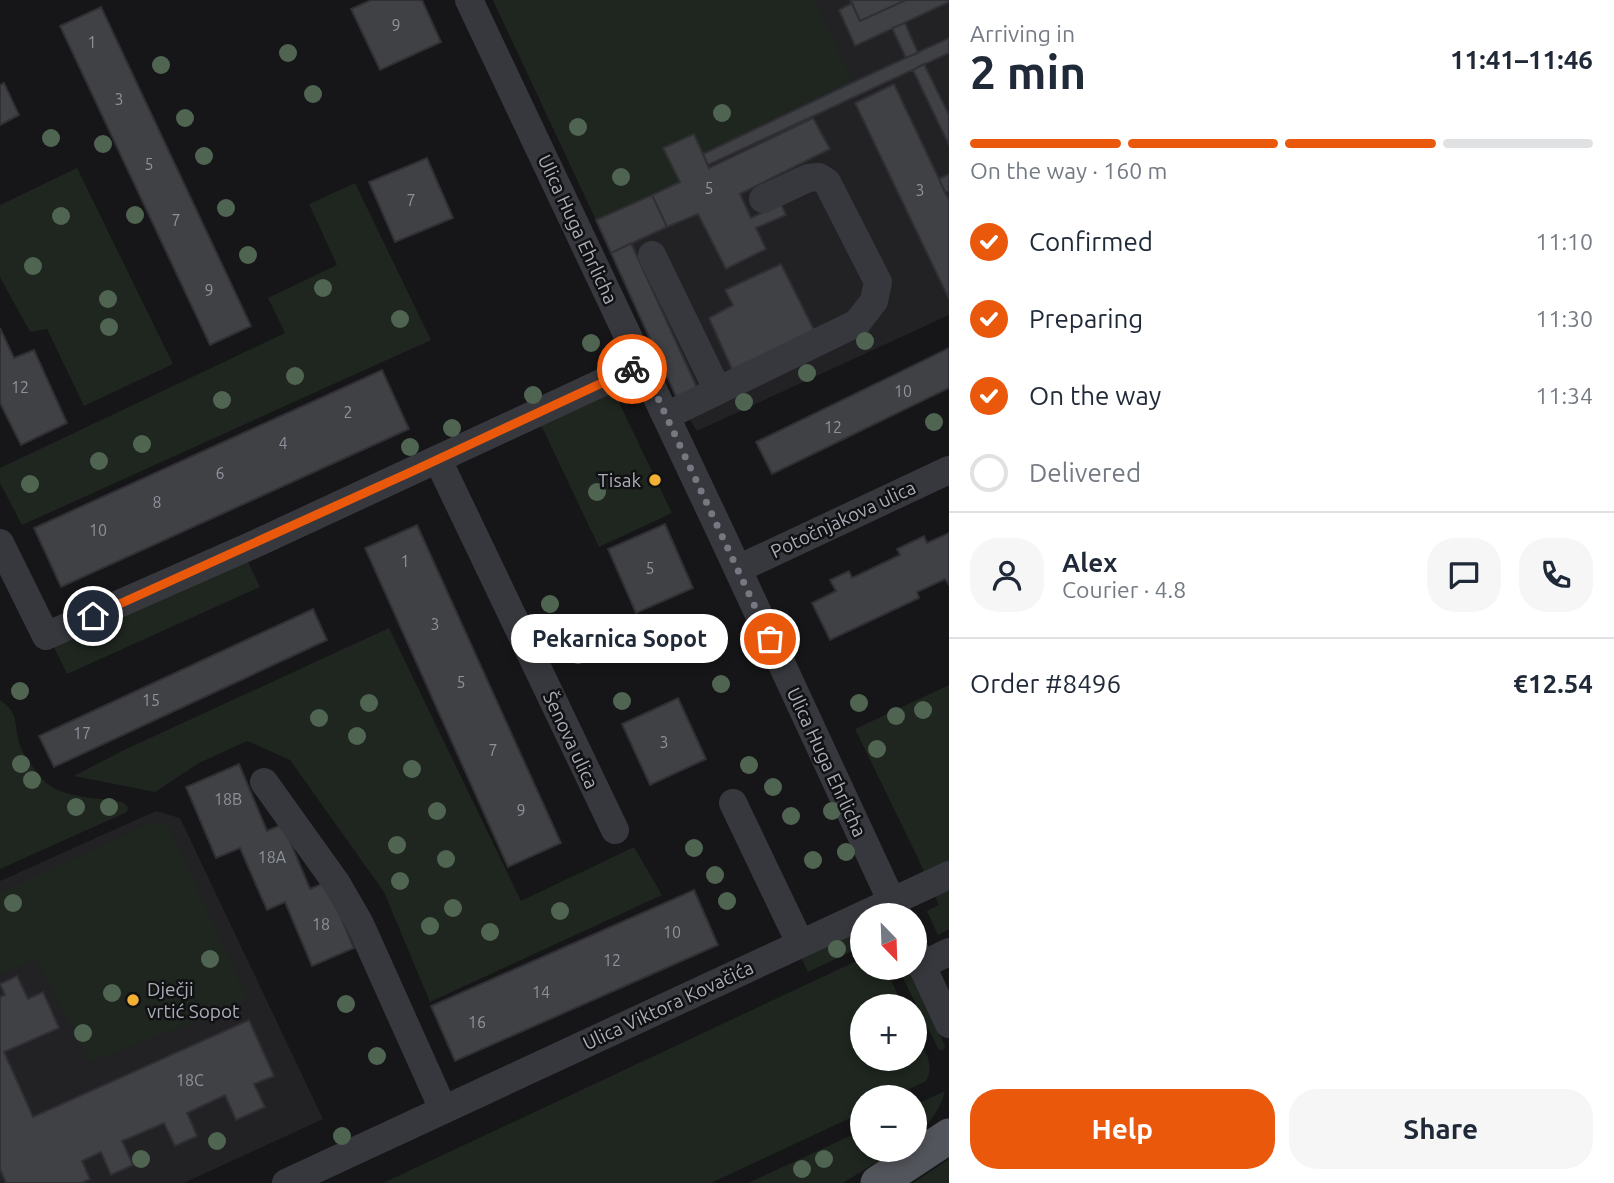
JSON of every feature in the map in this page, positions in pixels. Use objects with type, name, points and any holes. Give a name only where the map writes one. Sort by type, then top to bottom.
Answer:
[{"type":"main road","points":[[878,1183],[940,1142]]},
{"type":"street","name":"Ulica Huga Ehrlicha","points":[[469,0],[893,903]]},
{"type":"street","points":[[666,416],[857,324],[874,301],[878,282],[827,181],[819,177],[808,178],[762,198]]},
{"type":"street","points":[[652,255],[718,391]]},
{"type":"street","points":[[0,542],[46,636],[438,460],[642,364]]},
{"type":"street","name":"Šenova ulica","points":[[438,460],[615,830]]},
{"type":"street","name":"Potočnjakova ulica","points":[[737,569],[949,470]]},
{"type":"street","points":[[264,782],[337,884],[360,924],[443,1109]]},
{"type":"street","points":[[733,803],[800,943]]},
{"type":"street","name":"Ulica Viktora Kovačića","points":[[903,903],[949,875]]},
{"type":"street","name":"Ulica Viktora Kovačića","points":[[286,1183],[800,943],[850,925]]},
{"type":"street","points":[[928,956],[949,952]]},
{"type":"street","points":[[928,979],[949,1024]]},
{"type":"street","points":[[940,1142],[949,1114]]},
{"type":"shaded area","points":[[493,0],[949,0],[949,315],[697,431],[678,401]]},
{"type":"shaded area","points":[[493,0],[814,0],[853,82],[703,154],[664,149],[680,182],[596,220]]},
{"type":"shaded area","points":[[77,168],[173,364],[84,406],[47,329],[30,332],[0,277],[0,205]]},
{"type":"shaded area","points":[[355,183],[431,340],[22,525],[0,483],[0,468],[285,333],[268,298],[337,265],[309,204]]},
{"type":"shaded area","points":[[614,392],[672,513],[599,547],[541,425]]},
{"type":"shaded area","points":[[245,556],[260,587],[67,674],[52,643]]},
{"type":"shaded area","points":[[389,628],[521,901],[634,847],[662,895],[430,1002],[384,892],[290,760],[247,741],[199,763],[155,792],[74,776],[124,750]]},
{"type":"shaded area","points":[[949,685],[949,929],[938,935],[928,910],[939,905],[855,729]]},
{"type":"shaded area","points":[[0,700],[13,713],[24,753],[46,783],[59,791],[122,802],[128,808],[127,812],[0,869]]},
{"type":"shaded area","name":"Dječji vrtić Sopot","points":[[156,811],[180,818],[323,1119],[184,1183],[0,1183],[0,881]]},
{"type":"shaded area","points":[[153,822],[168,825],[248,1000],[90,1062],[36,959],[0,974],[0,893]]},
{"type":"shaded area","points":[[850,932],[850,952],[808,972],[800,955]]},
{"type":"shaded area","points":[[850,964],[850,980],[891,980],[897,994],[850,994],[850,1071],[927,1071],[927,1056],[929,1062],[929,1075],[926,1081],[918,1085],[850,1085],[850,1118],[711,1183],[383,1183]]},
{"type":"shaded area","points":[[904,980],[915,980],[921,994],[911,994]]},
{"type":"shaded area","points":[[927,1007],[945,1046],[943,1050],[939,1050],[927,1026]]},
{"type":"shaded area","points":[[945,1091],[927,1124],[927,1099]]},
{"type":"shaded area","points":[[850,1136],[850,1162],[877,1162],[843,1183],[748,1183]]},
{"type":"shaded area","points":[[949,1159],[949,1183],[913,1183]]},
{"type":"building","points":[[371,0],[422,0],[441,42],[380,70],[351,9]]},
{"type":"building","points":[[850,0],[906,0],[860,21]]},
{"type":"building","points":[[906,0],[949,2],[855,46],[839,10],[852,3],[860,21]]},
{"type":"building","points":[[101,7],[251,326],[210,345],[60,26]]},
{"type":"building","points":[[905,23],[918,53],[906,58],[892,28]]},
{"type":"building","points":[[949,38],[949,53],[708,165],[703,154]]},
{"type":"building","points":[[924,64],[949,115],[949,145],[913,70]]},
{"type":"building","points":[[4,83],[19,115],[0,125],[0,85]]},
{"type":"building","points":[[894,84],[949,200],[949,299],[855,103]]},
{"type":"building","points":[[813,118],[830,149],[740,194],[751,218],[781,204],[786,215],[756,228],[766,249],[726,269],[698,214],[667,227],[652,195],[680,182],[663,148],[694,134],[709,168]]},
{"type":"building","points":[[427,158],[453,218],[395,242],[369,182]]},
{"type":"building","points":[[949,174],[949,191],[945,193],[939,179]]},
{"type":"building","points":[[652,195],[667,227],[611,253],[596,220]]},
{"type":"building","points":[[631,243],[699,392],[678,401],[611,253]]},
{"type":"building","points":[[781,264],[817,336],[735,376],[709,318],[733,305],[725,290]]},
{"type":"building","points":[[0,328],[14,358],[34,350],[67,423],[21,445],[0,403]]},
{"type":"building","points":[[949,348],[949,388],[772,474],[756,442]]},
{"type":"building","points":[[382,370],[409,429],[61,587],[34,528]]},
{"type":"building","points":[[665,524],[693,588],[636,613],[608,549]]},
{"type":"building","points":[[417,525],[561,843],[508,867],[365,548]]},
{"type":"building","points":[[949,533],[949,585],[945,579],[917,592],[919,598],[830,640],[812,603],[836,591],[830,580],[849,571],[852,578],[900,555],[897,549],[924,536],[927,543]]},
{"type":"building","points":[[313,609],[327,640],[54,767],[39,736]]},
{"type":"building","points":[[678,698],[706,759],[650,785],[622,724]]},
{"type":"building","points":[[239,764],[267,831],[283,824],[310,889],[326,882],[354,948],[312,966],[285,902],[267,910],[240,848],[216,858],[186,787]]},
{"type":"building","points":[[694,890],[718,945],[455,1061],[431,1006]]},
{"type":"building","points":[[17,976],[28,999],[43,992],[59,1028],[4,1052],[33,1117],[249,1020],[274,1076],[254,1084],[265,1107],[236,1120],[225,1095],[187,1113],[197,1136],[175,1146],[164,1123],[122,1141],[133,1165],[111,1175],[101,1152],[82,1161],[90,1179],[82,1183],[6,1183],[0,1169],[0,997],[5,995],[0,984]]},
{"type":"way so far","points":[[632,369],[642,364],[770,639]]},
{"type":"place","name":"Tisak","points":[[655,480]]},
{"type":"place","name":"Pekarnica Sopot","points":[[770,639]]},
{"type":"place","name":"Dječji vrtić Sopot","points":[[133,1000]]},
{"type":"route","points":[[93,616],[632,369]]}]
